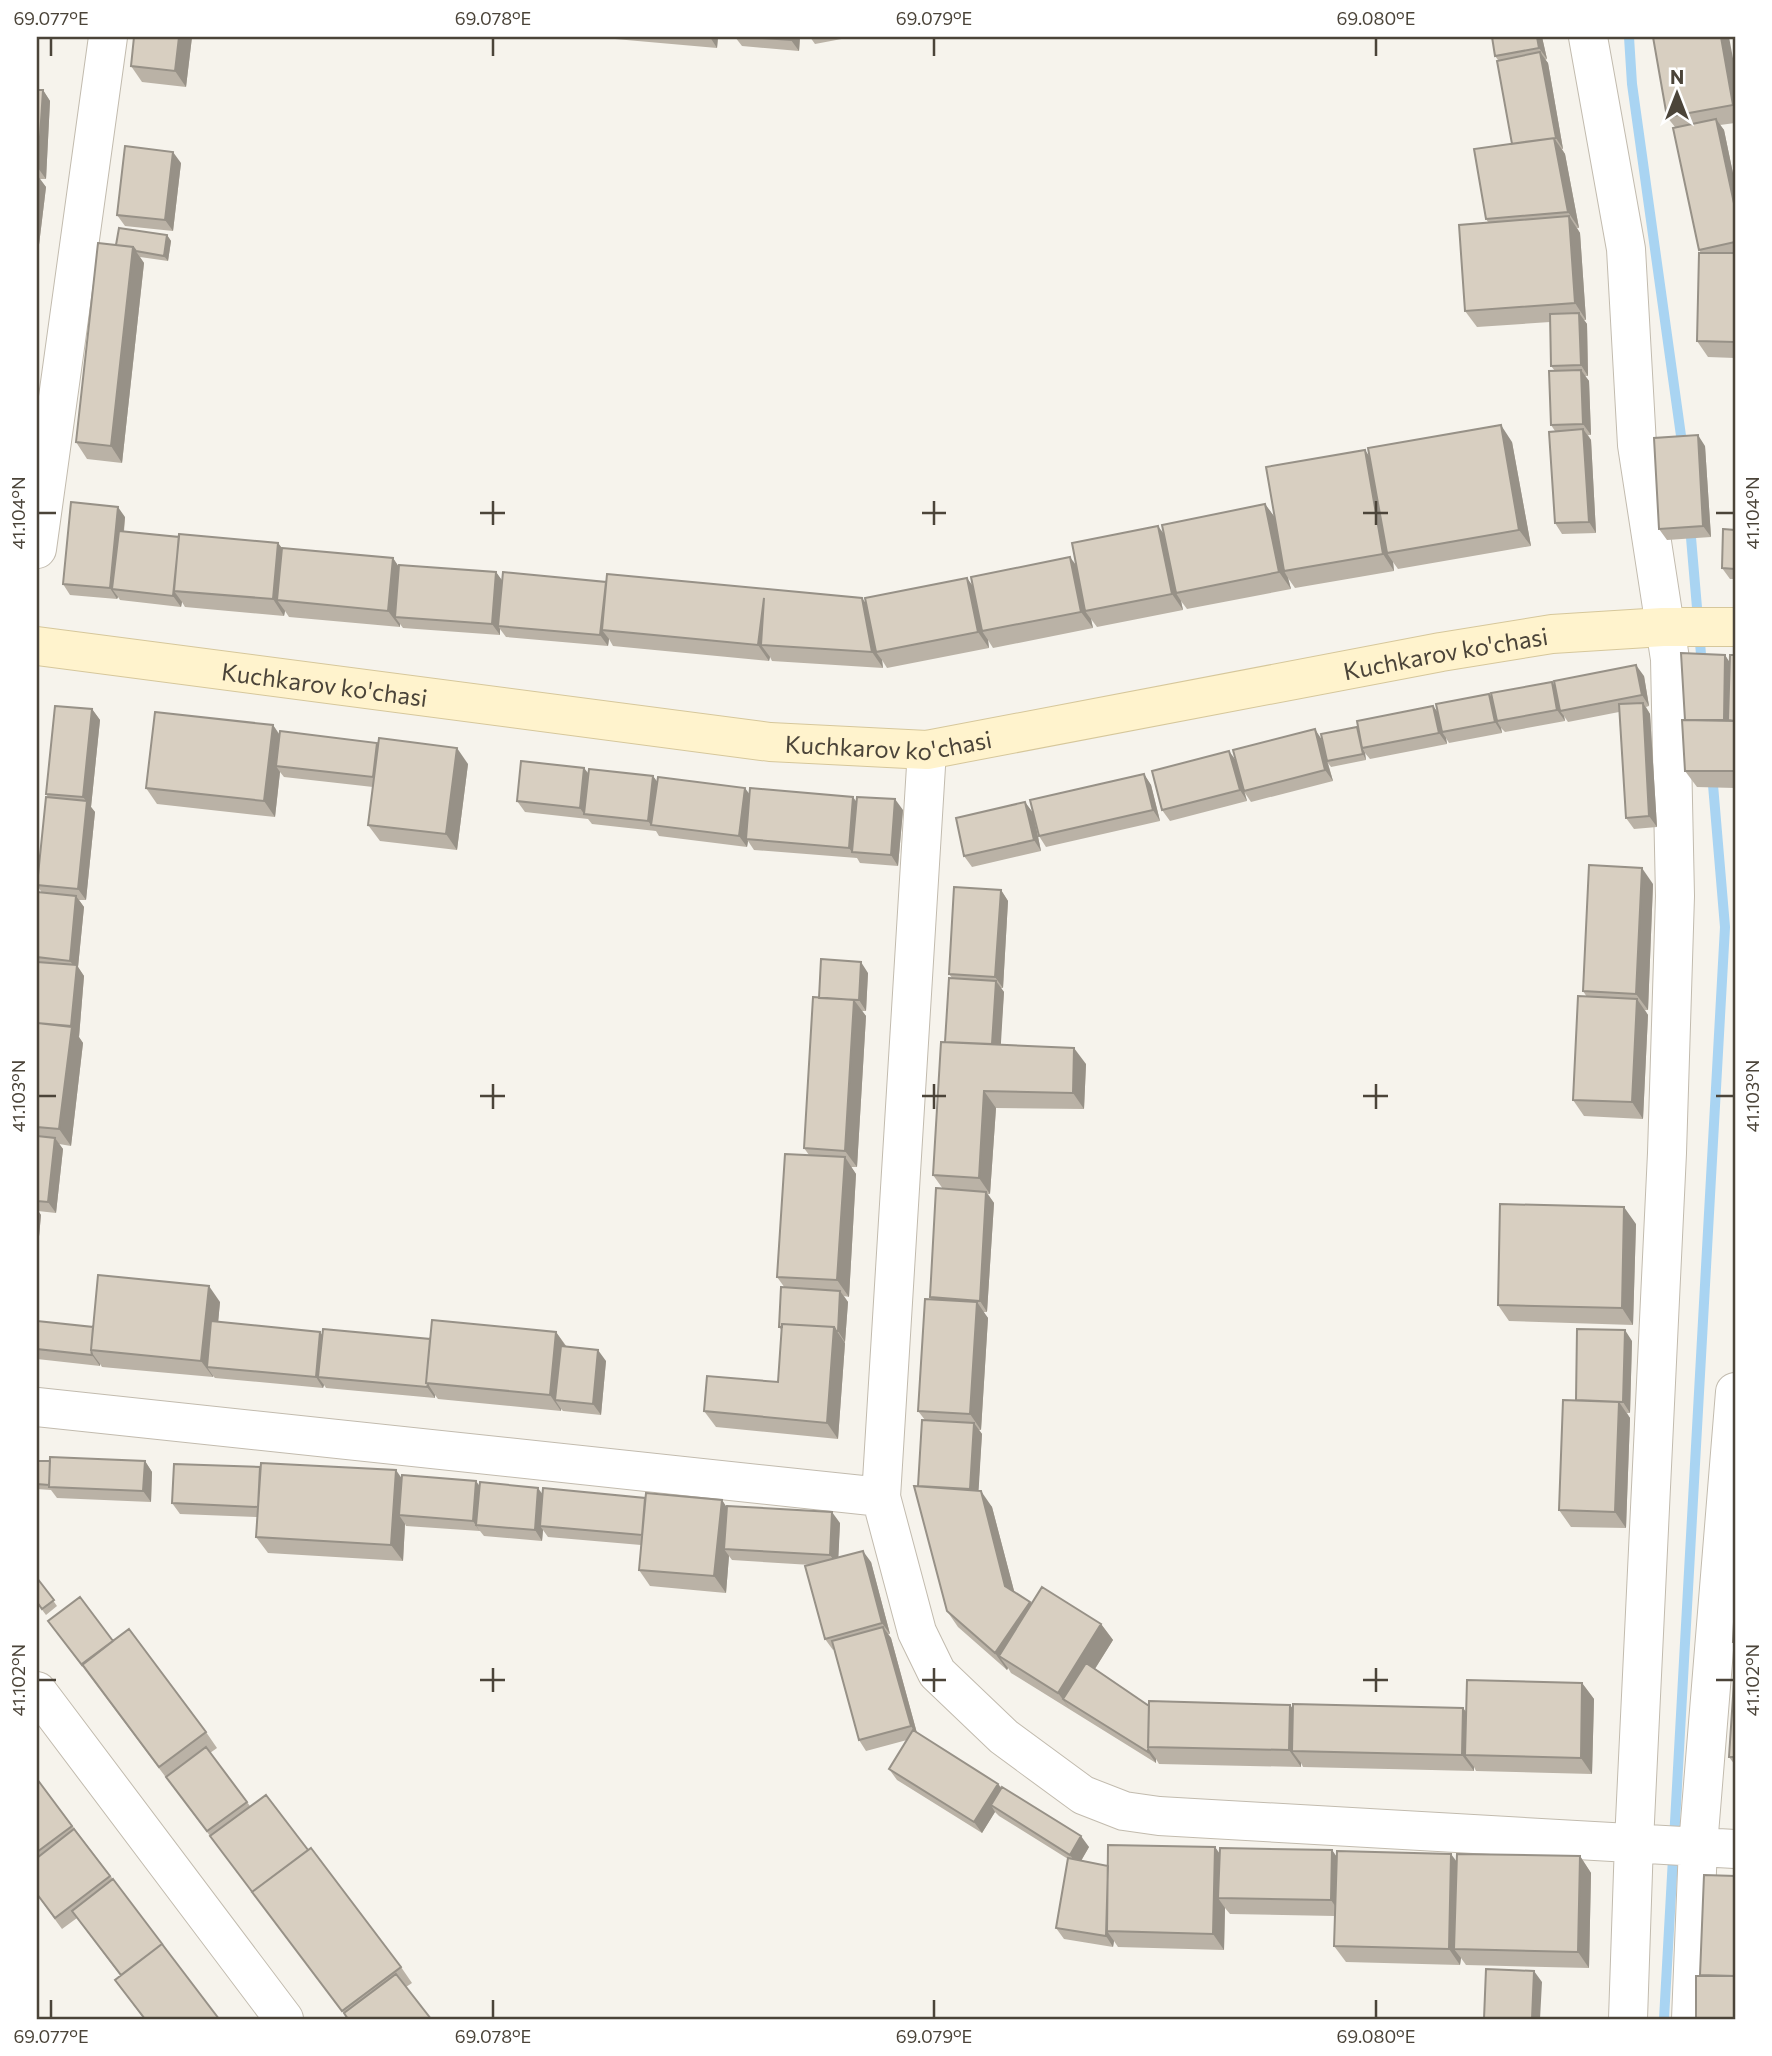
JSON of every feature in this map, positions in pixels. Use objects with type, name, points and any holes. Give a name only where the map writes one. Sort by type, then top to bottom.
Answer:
[{"type":"main road","name":"Kuchkarov ko'chasi","points":[[37,646],[770,742],[927,750],[1453,650],[1552,634],[1663,627],[1735,627]]},
{"type":"street","points":[[37,549],[108,37]]},
{"type":"street","points":[[1588,37],[1626,249],[1637,444],[1670,659],[1675,896],[1667,1153],[1628,2019]]},
{"type":"street","points":[[927,750],[881,1497],[917,1632],[937,1672],[1004,1737],[1083,1795],[1124,1811],[1159,1816],[1735,1849]]},
{"type":"street","points":[[1691,2019],[1695,1846],[1735,1392]]},
{"type":"street","points":[[37,1408],[881,1497]]},
{"type":"street","points":[[37,1691],[284,2019]]},
{"type":"building","points":[[134,37],[179,37],[175,71],[131,66]]},
{"type":"building","points":[[749,37],[792,37],[791,40]]},
{"type":"building","points":[[1492,37],[1537,37],[1539,48],[1495,56]]},
{"type":"building","points":[[1653,37],[1721,37],[1733,105],[1667,117]]},
{"type":"building","points":[[1540,52],[1556,138],[1512,144],[1497,61]]},
{"type":"building","points":[[37,90],[43,90],[38,168],[37,168]]},
{"type":"building","points":[[1716,119],[1735,208],[1735,242],[1699,250],[1673,128]]},
{"type":"building","points":[[1554,138],[1568,212],[1486,219],[1474,149]]},
{"type":"building","points":[[125,146],[173,152],[165,220],[117,215]]},
{"type":"building","points":[[1569,216],[1575,303],[1465,311],[1459,225]]},
{"type":"building","points":[[119,228],[167,235],[164,256],[116,245]]},
{"type":"building","points":[[98,243],[133,247],[111,446],[76,442]]},
{"type":"building","points":[[1699,253],[1735,253],[1735,342],[1697,341]]},
{"type":"building","points":[[1579,313],[1581,365],[1551,366],[1550,314]]},
{"type":"building","points":[[1581,370],[1583,424],[1551,425],[1549,371]]},
{"type":"building","points":[[1501,425],[1519,530],[1387,553],[1368,448]]},
{"type":"building","points":[[1583,429],[1589,522],[1555,523],[1549,432]]},
{"type":"building","points":[[1698,435],[1703,526],[1659,529],[1654,438]]},
{"type":"building","points":[[1365,450],[1383,554],[1284,571],[1266,467]]},
{"type":"building","points":[[71,502],[118,507],[110,588],[63,584]]},
{"type":"building","points":[[1265,504],[1279,572],[1176,593],[1162,525]]},
{"type":"building","points":[[1158,526],[1172,594],[1085,611],[1072,543]]},
{"type":"building","points":[[1723,529],[1735,530],[1735,569],[1722,568]]},
{"type":"building","points":[[119,531],[179,537],[173,596],[112,589]]},
{"type":"building","points":[[179,534],[278,543],[273,599],[174,591]]},
{"type":"building","points":[[282,548],[393,558],[388,611],[277,600]]},
{"type":"building","points":[[1070,557],[1081,612],[982,631],[971,577]]},
{"type":"building","points":[[399,565],[496,572],[492,624],[395,617]]},
{"type":"building","points":[[503,572],[606,582],[600,635],[498,626]]},
{"type":"building","points":[[607,574],[862,598],[872,652],[761,645],[764,598],[758,645],[602,630]]},
{"type":"building","points":[[967,578],[978,632],[876,652],[865,598]]},
{"type":"building","points":[[1681,653],[1725,655],[1724,720],[1685,720]]},
{"type":"building","points":[[1730,655],[1735,655],[1735,721],[1728,720]]},
{"type":"building","points":[[1636,665],[1642,695],[1560,711],[1554,681]]},
{"type":"building","points":[[1552,682],[1557,710],[1497,721],[1491,693]]},
{"type":"building","points":[[1489,694],[1495,722],[1442,732],[1436,704]]},
{"type":"building","points":[[1643,703],[1649,816],[1626,818],[1619,704]]},
{"type":"building","points":[[55,706],[92,709],[83,797],[46,794]]},
{"type":"building","points":[[1433,706],[1439,733],[1362,748],[1357,721]]},
{"type":"building","points":[[155,712],[273,725],[264,801],[146,788]]},
{"type":"building","points":[[1682,720],[1735,721],[1735,771],[1685,771]]},
{"type":"building","points":[[1357,727],[1363,754],[1327,761],[1321,734]]},
{"type":"building","points":[[1315,729],[1325,770],[1244,791],[1233,750]]},
{"type":"building","points":[[280,731],[377,743],[373,777],[276,766]]},
{"type":"building","points":[[379,738],[457,748],[446,834],[368,825]]},
{"type":"building","points":[[1229,751],[1240,790],[1162,810],[1152,771]]},
{"type":"building","points":[[521,761],[584,768],[580,808],[517,801]]},
{"type":"building","points":[[589,769],[653,776],[648,821],[584,814]]},
{"type":"building","points":[[1144,774],[1153,810],[1039,836],[1030,800]]},
{"type":"building","points":[[658,777],[745,788],[739,836],[651,825]]},
{"type":"building","points":[[750,788],[853,797],[849,848],[746,839]]},
{"type":"building","points":[[46,797],[87,801],[78,889],[37,885]]},
{"type":"building","points":[[857,797],[895,799],[891,855],[852,852]]},
{"type":"building","points":[[1025,802],[1034,840],[964,856],[956,818]]},
{"type":"building","points":[[1589,865],[1642,868],[1636,994],[1583,991]]},
{"type":"building","points":[[954,887],[1001,890],[995,977],[949,974]]},
{"type":"building","points":[[37,892],[76,896],[70,961],[37,957]]},
{"type":"building","points":[[821,959],[861,962],[859,1000],[819,998]]},
{"type":"building","points":[[37,962],[77,965],[71,1026],[37,1023]]},
{"type":"building","points":[[949,978],[996,981],[992,1044],[945,1042]]},
{"type":"building","points":[[1578,996],[1637,999],[1632,1102],[1573,1100]]},
{"type":"building","points":[[813,997],[854,1000],[845,1151],[804,1148]]},
{"type":"building","points":[[37,1023],[72,1027],[59,1129],[37,1127]]},
{"type":"building","points":[[941,1042],[1074,1048],[1073,1093],[984,1091],[979,1178],[933,1175]]},
{"type":"building","points":[[37,1136],[55,1138],[48,1202],[37,1201]]},
{"type":"building","points":[[785,1154],[845,1157],[837,1280],[777,1277]]},
{"type":"building","points":[[936,1188],[986,1192],[980,1301],[930,1297]]},
{"type":"building","points":[[1500,1204],[1624,1207],[1622,1308],[1498,1305]]},
{"type":"building","points":[[98,1275],[209,1286],[201,1361],[91,1350]]},
{"type":"building","points":[[781,1287],[840,1291],[838,1331],[834,1327],[782,1324],[782,1327],[779,1327]]},
{"type":"building","points":[[925,1299],[977,1302],[970,1414],[918,1411]]},
{"type":"building","points":[[432,1320],[556,1332],[550,1395],[426,1383]]},
{"type":"building","points":[[37,1321],[93,1327],[92,1355],[37,1349]]},
{"type":"building","points":[[211,1321],[320,1332],[316,1377],[207,1367]]},
{"type":"building","points":[[782,1324],[834,1327],[827,1423],[704,1411],[707,1376],[778,1382]]},
{"type":"building","points":[[323,1329],[430,1339],[427,1387],[318,1377]]},
{"type":"building","points":[[1577,1329],[1625,1330],[1623,1402],[1576,1400]]},
{"type":"building","points":[[561,1346],[598,1350],[593,1404],[555,1400]]},
{"type":"building","points":[[1563,1400],[1619,1402],[1615,1512],[1559,1510]]},
{"type":"building","points":[[922,1420],[974,1423],[970,1489],[918,1486]]},
{"type":"building","points":[[50,1457],[145,1461],[143,1491],[49,1487]]},
{"type":"building","points":[[37,1461],[50,1461],[49,1485],[37,1484]]},
{"type":"building","points":[[261,1463],[396,1470],[391,1545],[256,1537]]},
{"type":"building","points":[[174,1464],[260,1467],[258,1507],[172,1503]]},
{"type":"building","points":[[402,1475],[476,1481],[473,1521],[399,1515]]},
{"type":"building","points":[[480,1482],[538,1488],[535,1530],[476,1525]]},
{"type":"building","points":[[914,1486],[981,1491],[1005,1586],[1030,1602],[995,1653],[947,1611]]},
{"type":"building","points":[[543,1488],[645,1498],[642,1535],[540,1526]]},
{"type":"building","points":[[646,1493],[722,1500],[714,1576],[639,1570]]},
{"type":"building","points":[[727,1506],[832,1512],[830,1555],[724,1549]]},
{"type":"building","points":[[863,1551],[882,1623],[825,1639],[805,1566]]},
{"type":"building","points":[[37,1578],[54,1600],[42,1609],[37,1602]]},
{"type":"building","points":[[1042,1587],[1101,1624],[1058,1693],[999,1656]]},
{"type":"building","points":[[80,1597],[113,1641],[82,1665],[48,1621]]},
{"type":"building","points":[[1735,1602],[1735,1642],[1733,1642]]},
{"type":"building","points":[[883,1627],[911,1726],[859,1740],[832,1641]]},
{"type":"building","points":[[129,1629],[206,1732],[159,1767],[82,1664]]},
{"type":"building","points":[[1086,1663],[1149,1706],[1148,1752],[1063,1699]]},
{"type":"building","points":[[1735,1666],[1735,1757],[1729,1757]]},
{"type":"building","points":[[1467,1680],[1582,1683],[1581,1758],[1465,1755]]},
{"type":"building","points":[[1149,1701],[1290,1705],[1289,1750],[1148,1747]]},
{"type":"building","points":[[1293,1704],[1463,1708],[1462,1755],[1292,1751]]},
{"type":"building","points":[[913,1730],[998,1784],[974,1822],[889,1769]]},
{"type":"building","points":[[206,1747],[247,1802],[207,1831],[166,1777]]},
{"type":"building","points":[[37,1779],[72,1826],[37,1852]]},
{"type":"building","points":[[1002,1787],[1081,1836],[1070,1855],[991,1805]]},
{"type":"building","points":[[266,1795],[308,1850],[252,1892],[210,1836]]},
{"type":"building","points":[[74,1829],[110,1876],[55,1918],[37,1894],[37,1858]]},
{"type":"building","points":[[1108,1845],[1215,1847],[1213,1934],[1107,1931]]},
{"type":"building","points":[[311,1848],[401,1967],[342,2011],[252,1892]]},
{"type":"building","points":[[1220,1848],[1332,1850],[1331,1900],[1218,1898]]},
{"type":"building","points":[[1337,1851],[1451,1854],[1449,1949],[1334,1946]]},
{"type":"building","points":[[1457,1854],[1580,1856],[1578,1952],[1454,1949]]},
{"type":"building","points":[[1068,1858],[1108,1866],[1106,1936],[1056,1928]]},
{"type":"building","points":[[1704,1875],[1735,1876],[1735,1976],[1700,1975]]},
{"type":"building","points":[[113,1879],[163,1945],[121,1975],[72,1911]]},
{"type":"building","points":[[162,1944],[219,2019],[145,2019],[115,1980]]},
{"type":"building","points":[[1486,1969],[1534,1971],[1532,2019],[1484,2019]]},
{"type":"building","points":[[396,1974],[431,2019],[348,2019],[344,2013]]},
{"type":"building","points":[[1696,1976],[1735,1976],[1735,2019],[1696,2019]]},
{"type":"waterway","points":[[1629,37],[1632,84],[1683,450]]},
{"type":"waterway","points":[[1690,526],[1702,666]]},
{"type":"waterway","points":[[1664,2019],[1725,927],[1712,773]]}]
